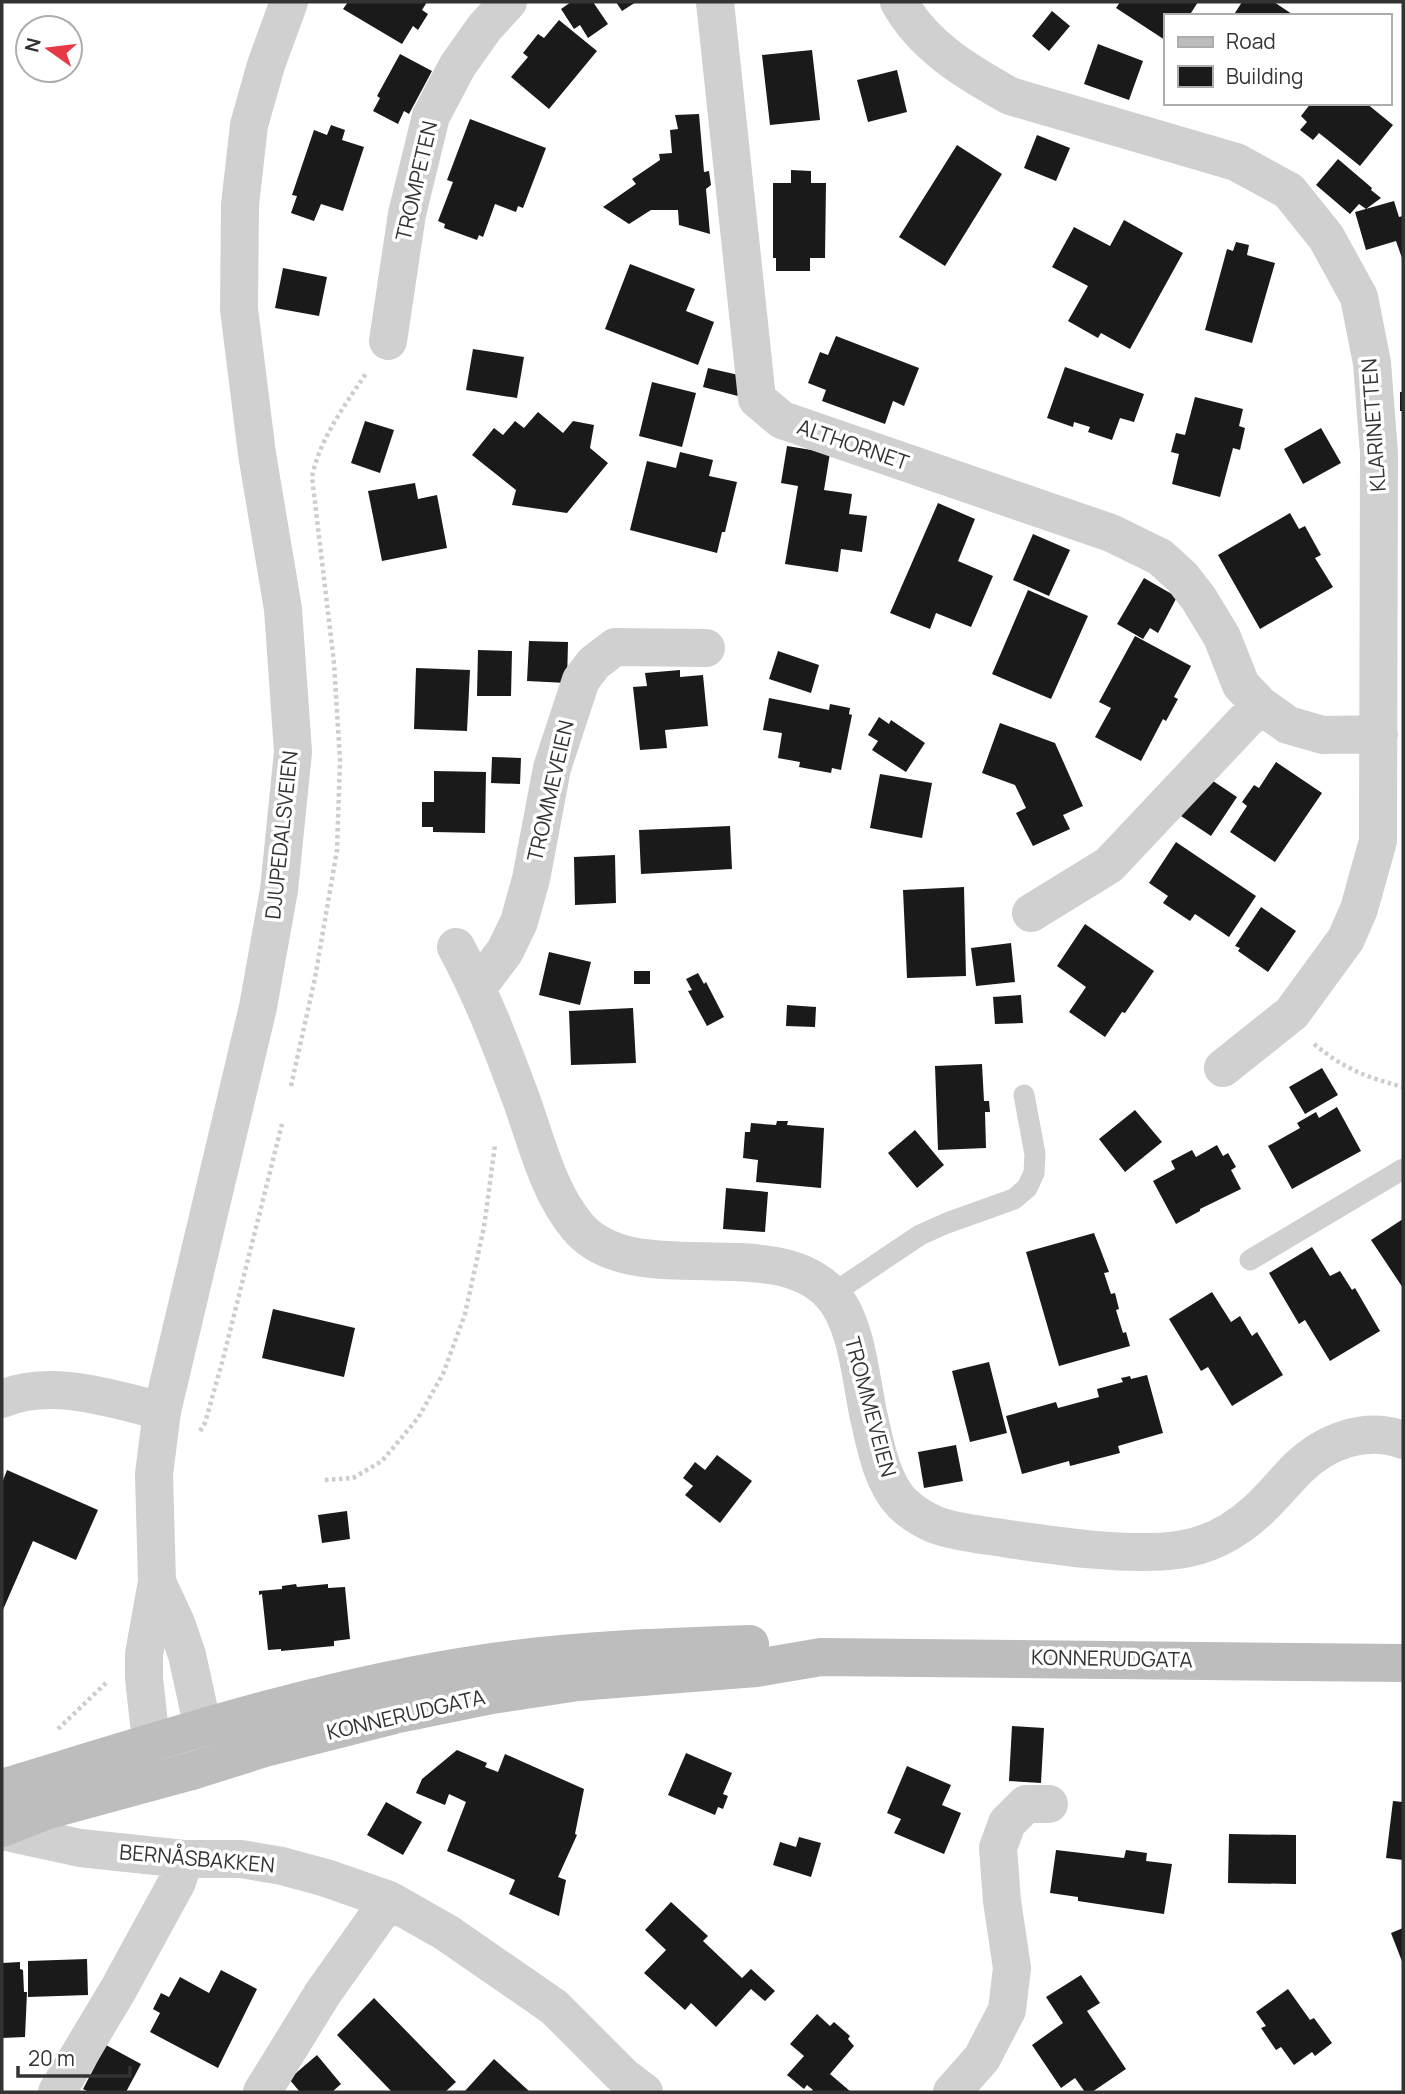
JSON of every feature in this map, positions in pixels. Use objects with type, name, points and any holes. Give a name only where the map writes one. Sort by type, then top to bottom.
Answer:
[{"type":"main road","name":"KONNERUDGATA","points":[[2,1788],[203,1728],[391,1680],[484,1663],[579,1651],[755,1643],[821,1657]]},
{"type":"main road","name":"KONNERUDGATA","points":[[2,1829],[45,1811],[369,1721],[492,1695],[578,1682],[756,1668],[821,1657],[1403,1663]]},
{"type":"street","name":"DJUPEDALSVEIEN","points":[[156,1742],[149,1724],[144,1654],[157,1581],[154,1474],[162,1411],[258,1007],[279,890],[293,752],[284,609],[257,454],[239,309],[240,205],[249,125],[266,65],[289,2]]},
{"type":"street","name":"TROMPETEN","points":[[388,341],[407,215],[431,116],[458,65],[485,27],[508,2]]},
{"type":"street","name":"ALTHORNET","points":[[715,2],[757,399],[782,420],[1111,533],[1160,557],[1182,577],[1199,599],[1222,637],[1241,685],[1259,705],[1288,724],[1323,735],[1379,734]]},
{"type":"street","name":"KLARINETTEN","points":[[899,2],[929,43],[977,78],[1010,96],[1236,163],[1289,191],[1326,237],[1359,297],[1372,363],[1378,453],[1378,841],[1359,909],[1346,939],[1292,1013],[1223,1068]]},
{"type":"street","name":"TROMMEVEIEN","points":[[478,987],[505,951],[519,922],[531,879],[552,768],[581,680],[594,663],[615,647],[706,648]]},
{"type":"street","points":[[1031,913],[1109,865],[1259,705]]},
{"type":"street","name":"TROMMEVEIEN","points":[[456,947],[478,987],[532,1132],[559,1197],[576,1226],[590,1239],[614,1250],[680,1261],[737,1261],[769,1265],[813,1279],[832,1294],[851,1331],[881,1464],[890,1486],[900,1501],[915,1515],[937,1525],[1021,1541],[1154,1552],[1179,1549],[1220,1537],[1239,1525],[1318,1451],[1348,1437],[1366,1434],[1391,1435],[1403,1440]]},
{"type":"street","points":[[2,1399],[24,1394],[72,1391],[162,1411]]},
{"type":"street","name":"DJUPEDALSVEIEN","points":[[157,1581],[187,1655],[203,1728],[200,1751],[192,1771]]},
{"type":"street","points":[[156,1742],[173,1764],[192,1771]]},
{"type":"street","points":[[953,2092],[982,2058],[1006,2010],[1012,1969],[1002,1901],[998,1847],[1007,1823],[1026,1804],[1049,1804]]},
{"type":"street","name":"BERNÅSBAKKEN","points":[[2,1829],[80,1848],[184,1859],[241,1859],[282,1866],[389,1900],[447,1933],[554,2007],[626,2087]]},
{"type":"street","points":[[57,2092],[118,1990],[177,1882],[184,1859]]},
{"type":"street","points":[[262,2092],[323,1993],[389,1900]]},
{"type":"lane","points":[[832,1294],[920,1235],[1014,1199],[1027,1188],[1034,1173],[1035,1154],[1024,1095]]},
{"type":"lane","points":[[1250,1260],[1403,1169]]},
{"type":"path","points":[[1292,1013],[1310,1040],[1335,1061],[1363,1075],[1403,1087]]},
{"type":"path","points":[[326,1480],[353,1478],[382,1461],[418,1418],[443,1374],[466,1314],[484,1227],[494,1148],[503,1122],[521,1099]]},
{"type":"path","points":[[205,1423],[282,1124]]},
{"type":"path","points":[[55,1732],[121,1668],[144,1654]]},
{"type":"building","points":[[348,2],[427,2],[422,10],[428,14],[418,30],[413,26],[402,44],[343,9]]},
{"type":"building","points":[[571,2],[593,2],[608,24],[588,38],[580,25],[574,29],[561,9]]},
{"type":"building","points":[[616,2],[636,2],[622,11]]},
{"type":"building","points":[[1120,2],[1198,2],[1190,14],[1164,14],[1164,39],[1116,8]]},
{"type":"building","points":[[1242,2],[1274,2],[1292,14],[1234,14]]},
{"type":"building","points":[[1052,11],[1070,26],[1049,51],[1032,36]]},
{"type":"building","points":[[559,20],[597,51],[549,109],[511,77],[528,57],[523,53],[538,34],[544,38]]},
{"type":"building","points":[[1098,44],[1143,61],[1129,100],[1084,84]]},
{"type":"building","points":[[812,50],[820,120],[770,125],[762,55]]},
{"type":"building","points":[[400,54],[432,71],[409,114],[404,111],[398,124],[373,111],[380,98],[377,96]]},
{"type":"building","points":[[897,70],[907,112],[868,122],[857,80]]},
{"type":"building","points":[[1309,105],[1368,105],[1393,125],[1360,166],[1319,133],[1313,140],[1300,130],[1307,122],[1301,116]]},
{"type":"building","points":[[699,114],[704,172],[709,171],[711,185],[706,189],[710,234],[679,225],[678,210],[651,210],[629,224],[603,207],[636,184],[632,179],[660,160],[659,154],[672,153],[670,130],[678,129],[675,115]]},
{"type":"building","points":[[470,119],[546,148],[523,208],[518,206],[516,212],[495,204],[483,237],[479,235],[477,240],[444,228],[445,224],[438,221],[453,182],[447,180]]},
{"type":"building","points":[[331,125],[345,130],[342,140],[364,147],[343,211],[321,204],[314,221],[291,213],[297,196],[292,195],[314,130],[327,135]]},
{"type":"building","points":[[1037,135],[1070,148],[1056,181],[1024,168]]},
{"type":"building","points":[[957,145],[1002,174],[945,266],[899,237]]},
{"type":"building","points":[[1338,159],[1381,198],[1366,209],[1359,204],[1350,214],[1316,185]]},
{"type":"building","points":[[791,170],[811,171],[811,183],[826,183],[825,258],[810,258],[810,271],[776,271],[776,258],[773,258],[773,183],[791,183]]},
{"type":"building","points":[[1394,201],[1399,217],[1403,216],[1403,261],[1396,241],[1366,250],[1355,212]]},
{"type":"building","points":[[1124,220],[1183,253],[1130,349],[1101,333],[1098,338],[1068,321],[1088,286],[1052,267],[1074,227],[1110,246]]},
{"type":"building","points":[[1236,242],[1249,245],[1247,255],[1275,263],[1252,343],[1205,330],[1227,249],[1233,251]]},
{"type":"building","points":[[630,264],[695,289],[686,311],[714,322],[698,365],[605,329]]},
{"type":"building","points":[[283,268],[327,277],[319,316],[275,308]]},
{"type":"building","points":[[836,336],[919,368],[904,406],[893,401],[885,424],[822,401],[826,390],[808,383],[820,352],[828,355]]},
{"type":"building","points":[[473,349],[524,357],[517,398],[466,390]]},
{"type":"building","points":[[1065,367],[1144,394],[1134,422],[1120,418],[1112,440],[1088,432],[1090,427],[1074,422],[1073,427],[1047,418]]},
{"type":"building","points":[[708,368],[743,376],[738,396],[703,387]]},
{"type":"building","points":[[652,382],[696,393],[682,447],[639,436]]},
{"type":"building","points":[[1400,392],[1403,392],[1403,411],[1400,411]]},
{"type":"building","points":[[1195,397],[1243,409],[1239,426],[1245,428],[1240,450],[1233,448],[1220,497],[1172,484],[1179,454],[1171,452],[1176,433],[1185,435]]},
{"type":"building","points":[[538,412],[563,433],[573,421],[594,425],[590,448],[608,463],[567,513],[512,505],[516,490],[472,455],[494,428],[503,435],[515,421],[524,428]]},
{"type":"building","points":[[365,421],[394,430],[380,473],[351,463]]},
{"type":"building","points":[[1321,428],[1341,463],[1303,484],[1284,449]]},
{"type":"building","points":[[787,446],[830,453],[824,490],[852,494],[849,514],[867,516],[862,552],[841,549],[838,572],[785,564],[798,486],[781,483]]},
{"type":"building","points":[[680,452],[713,460],[709,476],[737,482],[717,553],[630,530],[647,461],[676,468]]},
{"type":"building","points":[[415,483],[418,499],[437,495],[447,548],[382,561],[368,491]]},
{"type":"building","points":[[938,503],[975,519],[958,561],[993,576],[971,627],[936,613],[930,629],[890,613]]},
{"type":"building","points":[[1290,513],[1299,529],[1305,526],[1321,555],[1315,558],[1333,587],[1260,629],[1218,555]]},
{"type":"building","points":[[1033,534],[1070,550],[1049,596],[1013,580]]},
{"type":"building","points":[[1144,578],[1177,597],[1158,633],[1150,628],[1143,639],[1117,624]]},
{"type":"building","points":[[1028,590],[1088,616],[1051,699],[992,674]]},
{"type":"building","points":[[1135,636],[1191,666],[1174,697],[1178,699],[1166,721],[1163,719],[1141,761],[1095,737],[1111,708],[1099,702]]},
{"type":"building","points":[[529,641],[568,642],[567,683],[527,681]]},
{"type":"building","points":[[478,650],[512,651],[511,696],[477,696]]},
{"type":"building","points":[[778,651],[819,665],[811,693],[769,679]]},
{"type":"building","points":[[416,668],[470,670],[467,731],[414,729]]},
{"type":"building","points":[[680,670],[680,677],[703,675],[708,726],[665,730],[667,748],[640,750],[633,687],[647,686],[645,673]]},
{"type":"building","points":[[769,698],[829,710],[830,704],[850,708],[849,714],[852,715],[841,770],[832,768],[831,773],[799,767],[800,762],[778,758],[782,733],[763,730]]},
{"type":"building","points":[[879,717],[889,724],[891,720],[925,743],[906,772],[872,750],[878,741],[868,735]]},
{"type":"building","points":[[1000,723],[1055,743],[1083,806],[1063,815],[1070,829],[1033,846],[1016,813],[1026,808],[1015,785],[982,773]]},
{"type":"building","points":[[492,757],[521,758],[520,784],[491,783]]},
{"type":"building","points":[[1276,762],[1322,793],[1275,862],[1230,832],[1247,806],[1242,802],[1254,785],[1259,788]]},
{"type":"building","points":[[434,771],[486,772],[485,833],[433,832],[433,827],[422,827],[422,802],[434,802]]},
{"type":"building","points":[[880,774],[932,783],[922,838],[870,828]]},
{"type":"building","points":[[1207,777],[1237,797],[1211,836],[1181,816]]},
{"type":"building","points":[[730,826],[732,869],[641,874],[639,830]]},
{"type":"building","points":[[1176,842],[1256,896],[1229,937],[1195,914],[1190,921],[1163,903],[1168,896],[1149,883]]},
{"type":"building","points":[[615,855],[616,903],[575,905],[574,857]]},
{"type":"building","points":[[964,887],[966,976],[907,978],[903,890]]},
{"type":"building","points":[[1261,907],[1296,931],[1268,972],[1235,946]]},
{"type":"building","points":[[1085,924],[1154,971],[1105,1037],[1069,1012],[1086,987],[1057,966]]},
{"type":"building","points":[[1011,943],[1015,982],[976,986],[971,948]]},
{"type":"building","points":[[549,952],[591,962],[580,1005],[539,995]]},
{"type":"building","points":[[634,971],[650,971],[650,984],[634,984]]},
{"type":"building","points":[[698,973],[704,984],[706,982],[724,1017],[707,1026],[688,991],[692,990],[686,979]]},
{"type":"building","points":[[1021,995],[1023,1023],[995,1024],[993,997]]},
{"type":"building","points":[[787,1005],[816,1007],[815,1027],[786,1026]]},
{"type":"building","points":[[633,1008],[636,1063],[571,1065],[569,1011]]},
{"type":"building","points":[[982,1064],[984,1101],[989,1101],[990,1112],[985,1112],[986,1148],[938,1150],[935,1066]]},
{"type":"building","points":[[1322,1068],[1338,1095],[1305,1114],[1289,1087]]},
{"type":"building","points":[[1337,1107],[1361,1151],[1292,1189],[1268,1146],[1300,1128],[1297,1123],[1316,1112],[1319,1118]]},
{"type":"building","points":[[1135,1110],[1162,1142],[1125,1172],[1099,1139]]},
{"type":"building","points":[[777,1121],[788,1121],[787,1125],[824,1128],[821,1188],[756,1182],[758,1160],[743,1158],[745,1132],[750,1132],[751,1123],[776,1125]]},
{"type":"building","points":[[915,1130],[944,1165],[917,1188],[888,1153]]},
{"type":"building","points":[[1217,1145],[1223,1156],[1228,1153],[1236,1167],[1231,1170],[1241,1189],[1176,1224],[1153,1181],[1175,1169],[1171,1161],[1192,1150],[1196,1157]]},
{"type":"building","points":[[726,1188],[768,1192],[765,1232],[723,1229]]},
{"type":"building","points":[[1403,1219],[1403,1288],[1371,1240]]},
{"type":"building","points":[[1094,1233],[1109,1272],[1104,1273],[1111,1294],[1115,1293],[1119,1309],[1116,1310],[1123,1333],[1126,1332],[1130,1346],[1059,1366],[1026,1252]]},
{"type":"building","points":[[1312,1247],[1330,1276],[1340,1271],[1352,1290],[1355,1288],[1380,1331],[1330,1361],[1305,1320],[1299,1324],[1269,1273]]},
{"type":"building","points":[[1212,1292],[1231,1322],[1240,1316],[1252,1336],[1257,1332],[1283,1375],[1232,1406],[1208,1367],[1201,1371],[1169,1319]]},
{"type":"building","points":[[273,1309],[355,1328],[344,1377],[262,1358]]},
{"type":"building","points":[[989,1362],[1007,1433],[970,1442],[952,1371]]},
{"type":"building","points":[[1147,1375],[1163,1433],[1118,1446],[1120,1453],[1070,1466],[1069,1461],[1022,1474],[1006,1416],[1056,1402],[1058,1408],[1099,1397],[1097,1389],[1123,1382],[1121,1378],[1130,1376],[1131,1379]]},
{"type":"building","points":[[956,1445],[963,1481],[924,1488],[918,1452]]},
{"type":"building","points":[[717,1455],[752,1481],[720,1523],[685,1495],[693,1486],[683,1478],[695,1462],[705,1470]]},
{"type":"building","points":[[7,1470],[98,1510],[76,1560],[33,1541],[2,1612],[2,1483]]},
{"type":"building","points":[[347,1511],[350,1539],[322,1543],[318,1515]]},
{"type":"building","points":[[296,1584],[297,1587],[328,1584],[328,1588],[345,1587],[350,1639],[334,1641],[334,1646],[268,1650],[262,1594],[259,1595],[259,1591],[282,1589],[282,1586]]},
{"type":"building","points":[[1012,1726],[1044,1728],[1041,1783],[1009,1781]]},
{"type":"building","points":[[457,1750],[487,1763],[485,1767],[498,1772],[505,1754],[584,1789],[575,1834],[577,1835],[558,1877],[566,1880],[559,1916],[509,1894],[515,1880],[447,1851],[466,1802],[449,1794],[445,1805],[416,1793],[422,1779]]},
{"type":"building","points":[[686,1753],[732,1773],[723,1794],[728,1796],[723,1809],[718,1807],[715,1815],[668,1795]]},
{"type":"building","points":[[907,1766],[951,1785],[942,1805],[961,1813],[944,1854],[894,1833],[901,1819],[887,1813]]},
{"type":"building","points":[[1393,1801],[1403,1802],[1403,1860],[1386,1858]]},
{"type":"building","points":[[386,1802],[422,1822],[403,1855],[367,1835]]},
{"type":"building","points":[[1229,1834],[1296,1835],[1296,1884],[1228,1883]]},
{"type":"building","points":[[799,1837],[821,1843],[811,1877],[773,1865],[780,1842],[796,1847]]},
{"type":"building","points":[[1056,1850],[1124,1858],[1126,1850],[1147,1853],[1146,1861],[1172,1864],[1164,1914],[1078,1901],[1078,1897],[1050,1893]]},
{"type":"building","points":[[671,1902],[708,1936],[703,1941],[742,1978],[751,1969],[775,1991],[765,2001],[751,1989],[716,2027],[691,2003],[685,2010],[644,1973],[666,1950],[645,1930]]},
{"type":"building","points":[[1403,1928],[1403,1964],[1391,1933]]},
{"type":"building","points":[[87,1959],[88,1995],[28,1997],[28,1961]]},
{"type":"building","points":[[20,1962],[24,1992],[27,1992],[25,2037],[2,2038],[2,1963]]},
{"type":"building","points":[[221,1970],[257,1989],[218,2068],[150,2032],[160,2013],[153,2009],[161,1993],[169,1997],[180,1977],[209,1993]]},
{"type":"building","points":[[1081,1975],[1100,2003],[1087,2011],[1126,2069],[1092,2092],[1085,2092],[1075,2078],[1061,2088],[1032,2045],[1063,2023],[1046,1997]]},
{"type":"building","points":[[1288,1989],[1310,2020],[1314,2018],[1332,2043],[1315,2056],[1312,2052],[1294,2065],[1281,2047],[1276,2050],[1261,2028],[1266,2026],[1256,2012]]},
{"type":"building","points":[[374,1998],[456,2082],[445,2092],[392,2092],[337,2035]]},
{"type":"building","points":[[817,2014],[830,2026],[834,2022],[850,2036],[848,2039],[854,2046],[830,2074],[851,2092],[811,2092],[813,2090],[807,2085],[804,2089],[787,2075],[804,2056],[790,2044]]},
{"type":"building","points":[[106,2045],[141,2064],[126,2092],[89,2092],[83,2089]]},
{"type":"building","points":[[317,2055],[341,2084],[332,2092],[300,2092],[289,2079]]},
{"type":"building","points":[[494,2059],[530,2092],[464,2092]]}]
